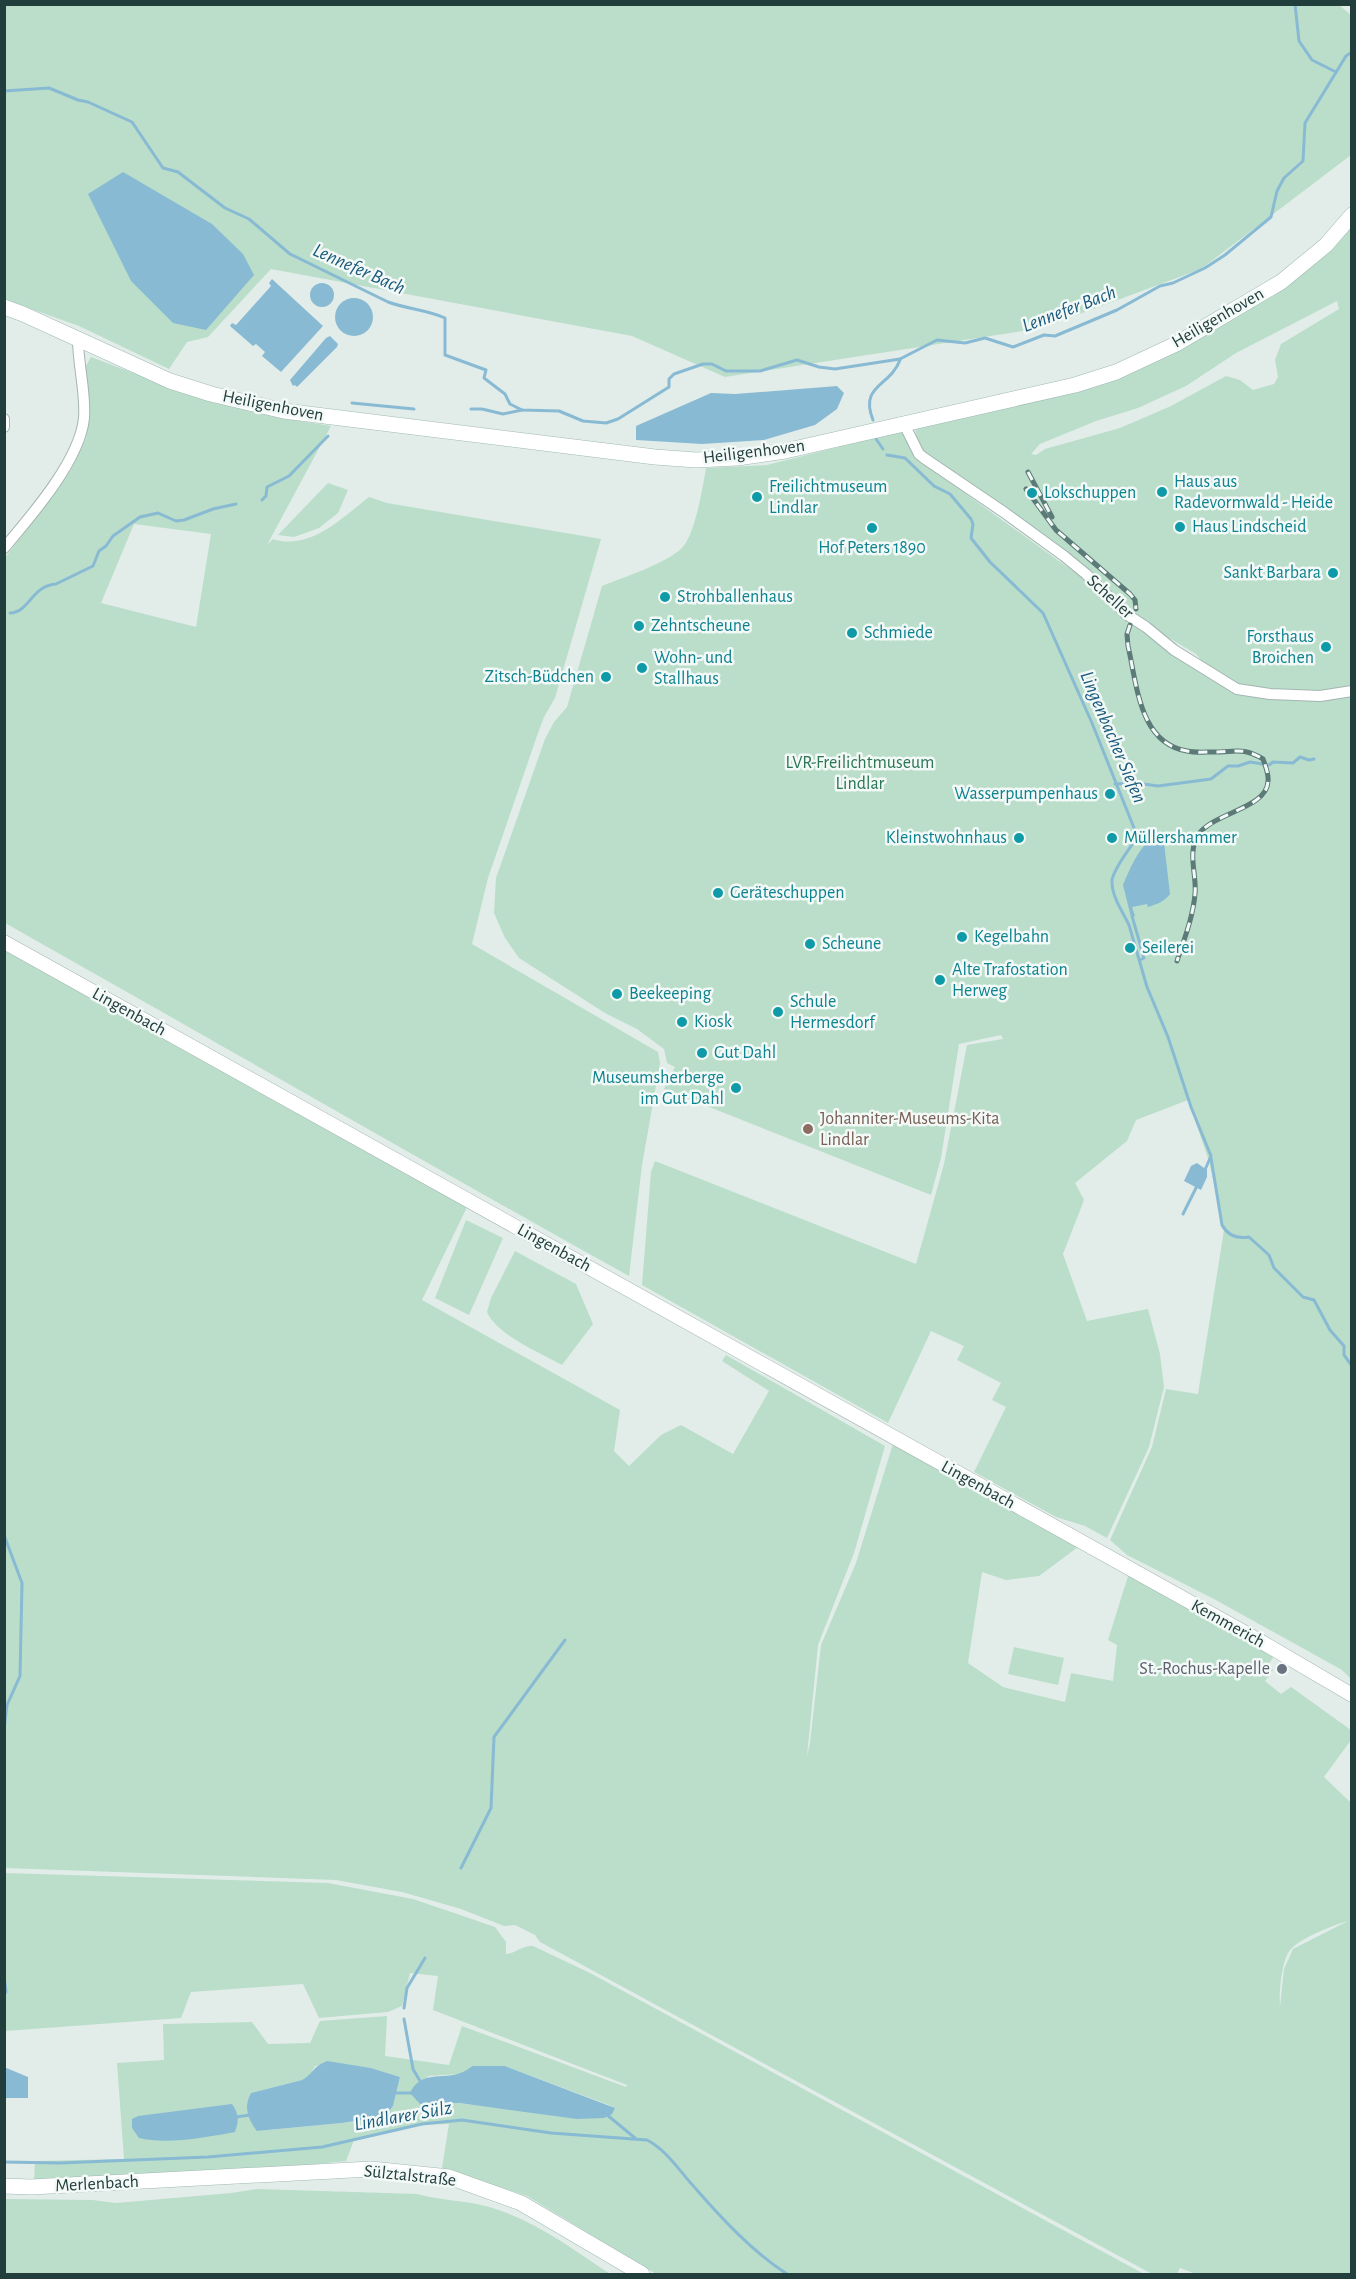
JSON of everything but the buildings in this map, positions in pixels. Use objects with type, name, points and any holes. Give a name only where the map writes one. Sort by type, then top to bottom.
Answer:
[{"type":"main road","name":"Heiligenhoven","points":[[4,307],[170,381],[254,405],[295,413],[655,457],[696,460],[737,458],[784,451],[1075,385],[1126,368],[1176,344],[1281,282],[1326,245],[1352,215]]},
{"type":"main road","name":"Sülztalstraße","points":[[190,2179],[371,2169],[449,2177],[521,2203],[642,2274]]},
{"type":"main road","name":"Merlenbach","points":[[4,2186],[31,2187],[190,2179]]},
{"type":"street","points":[[4,548],[71,460],[80,437],[84,417],[78,339]]},
{"type":"street","points":[[4,419],[4,427]]},
{"type":"street","name":"Scheller","points":[[904,423],[919,454],[1064,556],[1086,574],[1126,614],[1204,670],[1237,689],[1270,694],[1320,696],[1352,691]]},
{"type":"street","name":"Lingenbach","points":[[4,942],[1103,1555]]},
{"type":"street","name":"Kemmerich","points":[[1103,1555],[1260,1641],[1352,1695]]},
{"type":"green space","points":[[4,5],[1339,5],[1351,15],[1351,155],[1201,269],[1042,328],[725,377],[632,336],[271,269],[208,337],[187,342],[169,369],[79,326],[6,300]]},
{"type":"green space","points":[[1351,228],[1351,688],[1322,692],[1273,690],[1239,685],[1210,671],[1196,654],[1144,623],[924,452],[915,429],[1077,391],[1284,288]],"holes":[[[1337,301],[1339,309],[1281,344],[1275,360],[1278,377],[1274,384],[1253,390],[1240,380],[1226,376],[1171,406],[1120,428],[1045,449],[1036,455],[1031,454],[1040,444],[1096,421],[1138,408],[1186,386],[1236,353]]]},
{"type":"green space","points":[[91,357],[168,386],[282,418],[331,426],[267,545],[273,539],[287,542],[313,537],[337,523],[369,497],[387,503],[601,539],[555,698],[544,717],[488,878],[472,944],[658,1052],[660,1063],[642,1165],[629,1276],[5,923],[4,559],[71,470],[86,438],[89,418],[83,371]],"holes":[[[134,524],[211,534],[196,627],[101,603]]]},
{"type":"green space","name":"LVR-Freilichtmuseum Lindlar","points":[[902,431],[916,458],[1081,577],[1106,603],[1126,619],[1206,676],[1236,693],[1351,695],[1351,1679],[1342,1670],[1214,1599],[1127,1555],[1110,1540],[1152,1447],[1166,1389],[1198,1394],[1224,1230],[1209,1161],[1188,1100],[1136,1120],[1127,1141],[1075,1183],[1084,1200],[1063,1254],[1087,1321],[1148,1309],[1160,1354],[1164,1387],[1149,1447],[1107,1538],[1085,1526],[1056,1517],[974,1472],[1006,1407],[992,1400],[1001,1383],[957,1360],[964,1346],[931,1331],[888,1423],[642,1285],[651,1172],[655,1161],[916,1264],[944,1164],[967,1045],[1003,1039],[1001,1035],[959,1044],[941,1158],[931,1195],[664,1089],[675,1067],[667,1063],[664,1049],[637,1029],[605,1013],[519,958],[505,938],[494,913],[496,878],[545,739],[554,722],[567,707],[602,586],[655,565],[682,548],[695,522],[706,468],[767,465]]},
{"type":"green space","points":[[328,483],[348,490],[338,513],[319,528],[294,537],[278,535]]},
{"type":"green space","points":[[5,948],[468,1205],[422,1300],[620,1410],[614,1451],[629,1466],[661,1435],[681,1425],[733,1454],[769,1391],[722,1361],[726,1355],[885,1446],[854,1553],[818,1645],[807,1756],[821,1645],[856,1563],[893,1444],[1078,1547],[1039,1576],[1006,1580],[982,1572],[968,1663],[1003,1687],[1065,1702],[1071,1673],[1113,1681],[1117,1645],[1108,1640],[1129,1573],[1276,1653],[1268,1665],[1273,1670],[1265,1681],[1281,1694],[1291,1687],[1351,1730],[1351,1740],[1324,1777],[1349,1801],[1351,1800],[1351,2274],[1196,2274],[1180,2268],[1177,2274],[1152,2274],[540,1942],[535,1935],[515,1925],[504,1926],[461,1909],[402,1892],[336,1880],[5,1868]],"holes":[[[1348,1921],[1293,1949],[1284,1969],[1280,2007],[1280,1985],[1283,1967],[1288,1953],[1297,1944],[1311,1936]]]},
{"type":"green space","points":[[466,1220],[503,1238],[469,1315],[435,1298]]},
{"type":"green space","points":[[515,1251],[576,1284],[593,1324],[562,1365],[500,1329],[487,1312],[491,1298]]},
{"type":"green space","points":[[1014,1647],[1064,1658],[1058,1685],[1008,1674]]},
{"type":"green space","points":[[5,1873],[328,1883],[413,1899],[495,1927],[506,1942],[506,1954],[533,1946],[590,1973],[1144,2274],[656,2274],[527,2196],[442,2168],[449,2124],[422,2125],[354,2140],[346,2161],[190,2177],[34,2182],[35,2161],[124,2159],[117,2063],[164,2060],[163,2024],[252,2022],[268,2044],[310,2043],[320,2021],[387,2016],[385,2056],[449,2065],[462,2026],[626,2087],[627,2085],[433,2010],[438,1976],[410,1973],[402,2006],[388,2012],[319,2018],[303,1984],[191,1992],[181,2018],[5,2031]],"holes":[[[332,2063],[371,2068],[400,2077],[393,2106],[386,2116],[342,2123],[258,2131],[247,2108],[251,2093],[302,2080],[309,2076],[315,2066]],[[505,2066],[609,2105],[614,2108],[513,2110],[458,2103],[420,2104],[428,2076],[459,2074]]]},
{"type":"green space","points":[[257,2189],[417,2194],[481,2205],[499,2210],[532,2225],[610,2274],[5,2274],[5,2199],[93,2200],[116,2203]]},
{"type":"water","points":[[123,172],[212,224],[243,254],[254,275],[206,330],[173,323],[131,281],[88,194]]},
{"type":"water","points":[[272,279],[323,326],[281,372],[262,356],[265,352],[256,344],[253,346],[230,326],[232,323],[236,325],[271,286],[269,283]]},
{"type":"water","points":[[322,283],[331,286],[334,295],[331,304],[322,307],[313,304],[310,295],[313,286]]},
{"type":"water","points":[[354,298],[361,299],[367,304],[372,310],[372,324],[367,330],[361,335],[354,336],[347,335],[341,330],[336,324],[335,317],[336,310],[341,304],[347,299]]},
{"type":"water","points":[[330,336],[338,344],[337,347],[297,387],[293,386],[290,380]]},
{"type":"water","points":[[837,386],[844,393],[837,409],[815,425],[764,440],[702,444],[636,440],[636,426],[711,393],[735,394]]},
{"type":"water","points":[[1155,838],[1164,843],[1170,894],[1163,901],[1151,906],[1148,907],[1147,904],[1132,907],[1135,916],[1131,917],[1123,885],[1140,851]]},
{"type":"water","points":[[1197,1163],[1207,1170],[1207,1177],[1201,1190],[1184,1181],[1191,1166]]},
{"type":"water","points":[[327,2061],[371,2068],[400,2077],[393,2106],[386,2116],[342,2123],[257,2131],[251,2122],[247,2108],[251,2093],[302,2080]]},
{"type":"water","points":[[473,2066],[505,2066],[615,2108],[612,2114],[604,2118],[577,2119],[459,2103],[420,2104],[410,2093],[420,2081],[426,2078],[453,2075]]},
{"type":"water","points":[[4,2067],[28,2077],[28,2098],[5,2098]]},
{"type":"water","points":[[232,2104],[238,2118],[235,2132],[187,2140],[162,2141],[139,2138],[132,2128],[132,2119],[138,2116]]},
{"type":"waterway","points":[[1295,4],[1299,41],[1312,60],[1336,72]]},
{"type":"waterway","name":"Lennefer Bach","points":[[4,91],[49,88],[88,102],[132,122],[163,168],[178,172],[225,208],[249,219],[290,254],[388,302],[445,318],[445,355],[486,370],[484,378],[505,394],[510,404],[522,410],[559,411],[583,421],[606,423],[618,419],[669,387],[669,379],[674,374],[703,364],[712,364],[726,371],[760,371],[797,360],[835,369],[900,359],[937,340],[965,343],[985,338],[1013,347],[1044,335],[1055,336],[1117,310],[1160,286],[1173,283],[1205,268],[1225,255],[1271,217],[1277,191],[1284,178],[1303,161],[1305,123],[1346,56],[1352,52]]},
{"type":"waterway","name":"Lingenbacher Siefen","points":[[873,420],[870,408],[873,393],[890,376],[900,360]]},
{"type":"waterway","points":[[352,403],[414,409]]},
{"type":"waterway","points":[[471,409],[503,414],[522,410]]},
{"type":"waterway","points":[[262,500],[266,496],[267,487],[289,476],[328,436]]},
{"type":"waterway","name":"Lingenbacher Siefen","points":[[876,439],[883,449]]},
{"type":"waterway","name":"Lingenbacher Siefen","points":[[887,455],[905,458],[934,486],[950,494],[971,519],[973,524],[971,538],[990,562],[1043,613],[1092,723],[1134,828],[1139,834],[1113,875],[1113,892],[1129,925],[1147,987],[1168,1037],[1191,1107],[1211,1156],[1204,1172]]},
{"type":"waterway","points":[[10,613],[17,612],[41,589],[93,566],[99,551],[113,536],[140,517],[158,513],[176,521],[184,520],[213,509],[236,504]]},
{"type":"waterway","points":[[1115,784],[1136,783],[1158,786],[1211,779],[1228,766],[1250,762],[1269,765],[1273,762],[1293,763],[1300,757],[1314,759]]},
{"type":"waterway","points":[[1132,916],[1144,958],[1140,960]]},
{"type":"waterway","name":"Lingenbacher Siefen","points":[[1211,1158],[1224,1229],[1233,1236],[1249,1237],[1269,1255],[1274,1268],[1303,1297],[1314,1300],[1330,1330],[1344,1346],[1344,1355],[1352,1366]]},
{"type":"waterway","name":"Lingenbacher Siefen","points":[[1183,1214],[1197,1186]]},
{"type":"waterway","points":[[4,1535],[22,1583],[20,1676],[7,1705],[4,1729]]},
{"type":"waterway","points":[[461,1868],[491,1808],[494,1737],[565,1640]]},
{"type":"waterway","points":[[404,2008],[407,1988],[425,1958]]},
{"type":"waterway","points":[[4,1976],[6,1992],[4,1994]]},
{"type":"waterway","points":[[404,2019],[413,2069],[420,2081]]},
{"type":"waterway","points":[[393,2093],[414,2093]]},
{"type":"waterway","points":[[606,2114],[635,2138]]},
{"type":"waterway","points":[[236,2117],[250,2115]]},
{"type":"waterway","name":"Lindlarer Sülz","points":[[4,2162],[60,2163],[208,2157],[322,2147],[422,2124],[462,2120],[551,2133],[647,2140],[668,2156],[706,2201],[739,2235],[787,2274]]},
{"type":"railway","points":[[1028,472],[1052,517]]},
{"type":"railway","points":[[1026,489],[1056,530],[1130,594],[1135,600],[1136,609]]},
{"type":"railway","points":[[1130,625],[1127,634],[1128,646],[1138,694],[1143,710],[1159,737],[1171,746],[1190,752],[1239,751],[1250,753],[1263,759],[1268,775],[1265,790],[1259,798],[1206,827],[1198,835],[1193,849],[1194,903],[1177,961]]},
{"type":"place","name":"Haus aus Radevormwald - Heide","points":[[1162,492]]},
{"type":"place","name":"Lokschuppen","points":[[1032,493]]},
{"type":"place","name":"Freilichtmuseum Lindlar","points":[[757,497]]},
{"type":"place","name":"Haus Lindscheid","points":[[1180,527]]},
{"type":"place","name":"Hof Peters 1890","points":[[872,528]]},
{"type":"place","name":"Sankt Barbara","points":[[1333,573]]},
{"type":"place","name":"Strohballenhaus","points":[[665,597]]},
{"type":"place","name":"Zehntscheune","points":[[639,626]]},
{"type":"place","name":"Schmiede","points":[[852,633]]},
{"type":"place","name":"Forsthaus Broichen","points":[[1326,647]]},
{"type":"place","name":"Wohn- und Stallhaus","points":[[642,668]]},
{"type":"place","name":"Zitsch-Büdchen","points":[[606,677]]},
{"type":"place","name":"Wasserpumpenhaus","points":[[1110,794]]},
{"type":"place","name":"Kleinstwohnhaus","points":[[1019,838]]},
{"type":"place","name":"Müllershammer","points":[[1112,838]]},
{"type":"place","name":"Geräteschuppen","points":[[718,893]]},
{"type":"place","name":"Kegelbahn","points":[[962,937]]},
{"type":"place","name":"Scheune","points":[[810,944]]},
{"type":"place","name":"Seilerei","points":[[1130,948]]},
{"type":"place","name":"Alte Trafostation Herweg","points":[[940,980]]},
{"type":"place","name":"Beekeeping","points":[[617,994]]},
{"type":"place","name":"Schule Hermesdorf","points":[[778,1012]]},
{"type":"place","name":"Kiosk","points":[[682,1022]]},
{"type":"place","name":"Gut Dahl","points":[[702,1053]]},
{"type":"place","name":"Museumsherberge im Gut Dahl","points":[[736,1088]]},
{"type":"place","name":"Johanniter-Museums-Kita Lindlar","points":[[808,1129]]},
{"type":"place","name":"St.-Rochus-Kapelle","points":[[1282,1669]]}]
